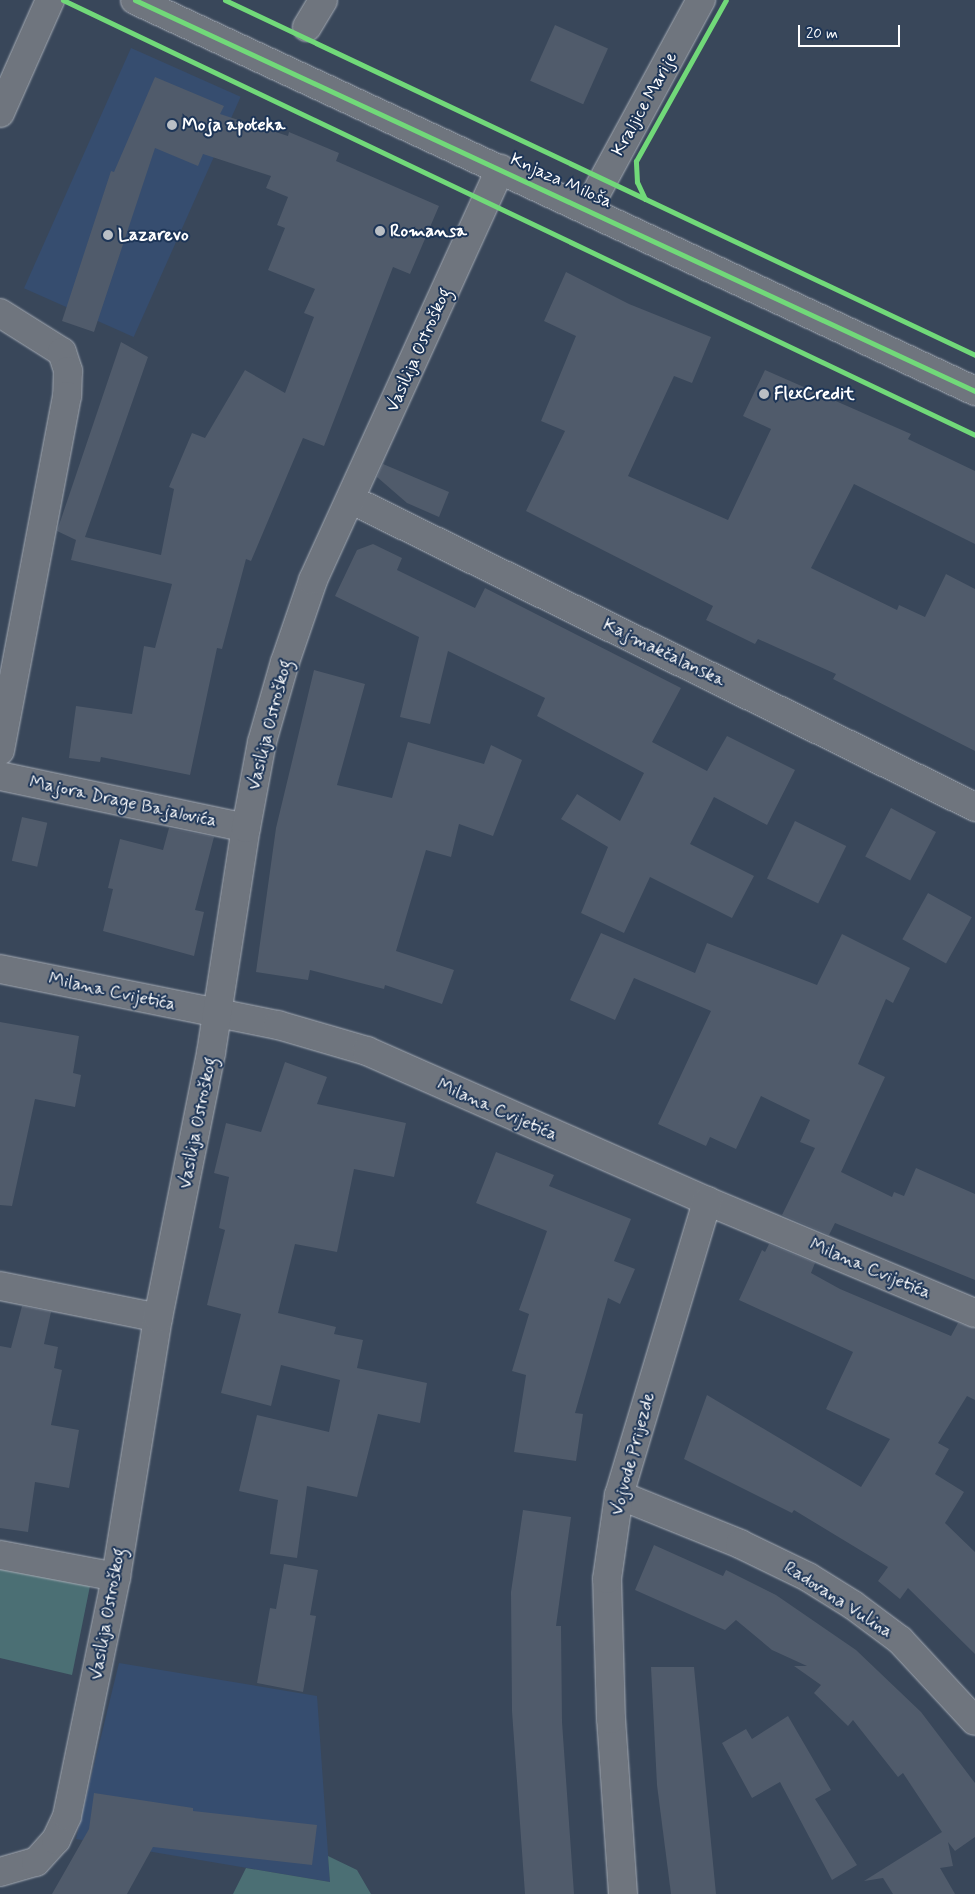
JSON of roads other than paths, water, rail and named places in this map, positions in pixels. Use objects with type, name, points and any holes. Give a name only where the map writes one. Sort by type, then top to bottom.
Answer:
[{"type":"street","points":[[0,113],[50,0]]},
{"type":"street","name":"Knjaza Miloša","points":[[135,0],[588,208],[975,391]]},
{"type":"street","points":[[307,27],[323,0]]},
{"type":"street","name":"Kraljice Marije","points":[[588,208],[701,0]]},
{"type":"street","name":"Vasilija Ostroškog","points":[[0,1872],[22,1868],[49,1851],[67,1816],[116,1577],[158,1318],[218,1013],[246,828],[262,742],[285,662],[313,580],[352,500],[500,169]]},
{"type":"street","points":[[0,313],[62,352],[68,371],[67,396],[0,751]]},
{"type":"street","name":"Kajmakčalanska","points":[[352,500],[975,808]]},
{"type":"street","name":"Majora Drage Bajalovića","points":[[0,776],[246,828]]},
{"type":"street","name":"Milana Cvijetića","points":[[0,969],[322,1036],[367,1051],[707,1201],[975,1313]]},
{"type":"street","name":"Vojvode Prijezde","points":[[623,1894],[610,1719],[607,1579],[619,1495],[707,1201]]},
{"type":"street","points":[[0,1286],[158,1318]]},
{"type":"street","name":"Radovana Vulina","points":[[619,1495],[740,1544],[808,1577],[853,1605],[900,1640],[975,1721]]},
{"type":"street","points":[[0,1555],[116,1577]]},
{"type":"place","name":"Moja apoteka","points":[[172,125]]},
{"type":"place","name":"Romansa","points":[[380,231]]},
{"type":"place","name":"Lazarevo","points":[[108,235]]},
{"type":"place","name":"FlexCredit","points":[[764,394]]}]
